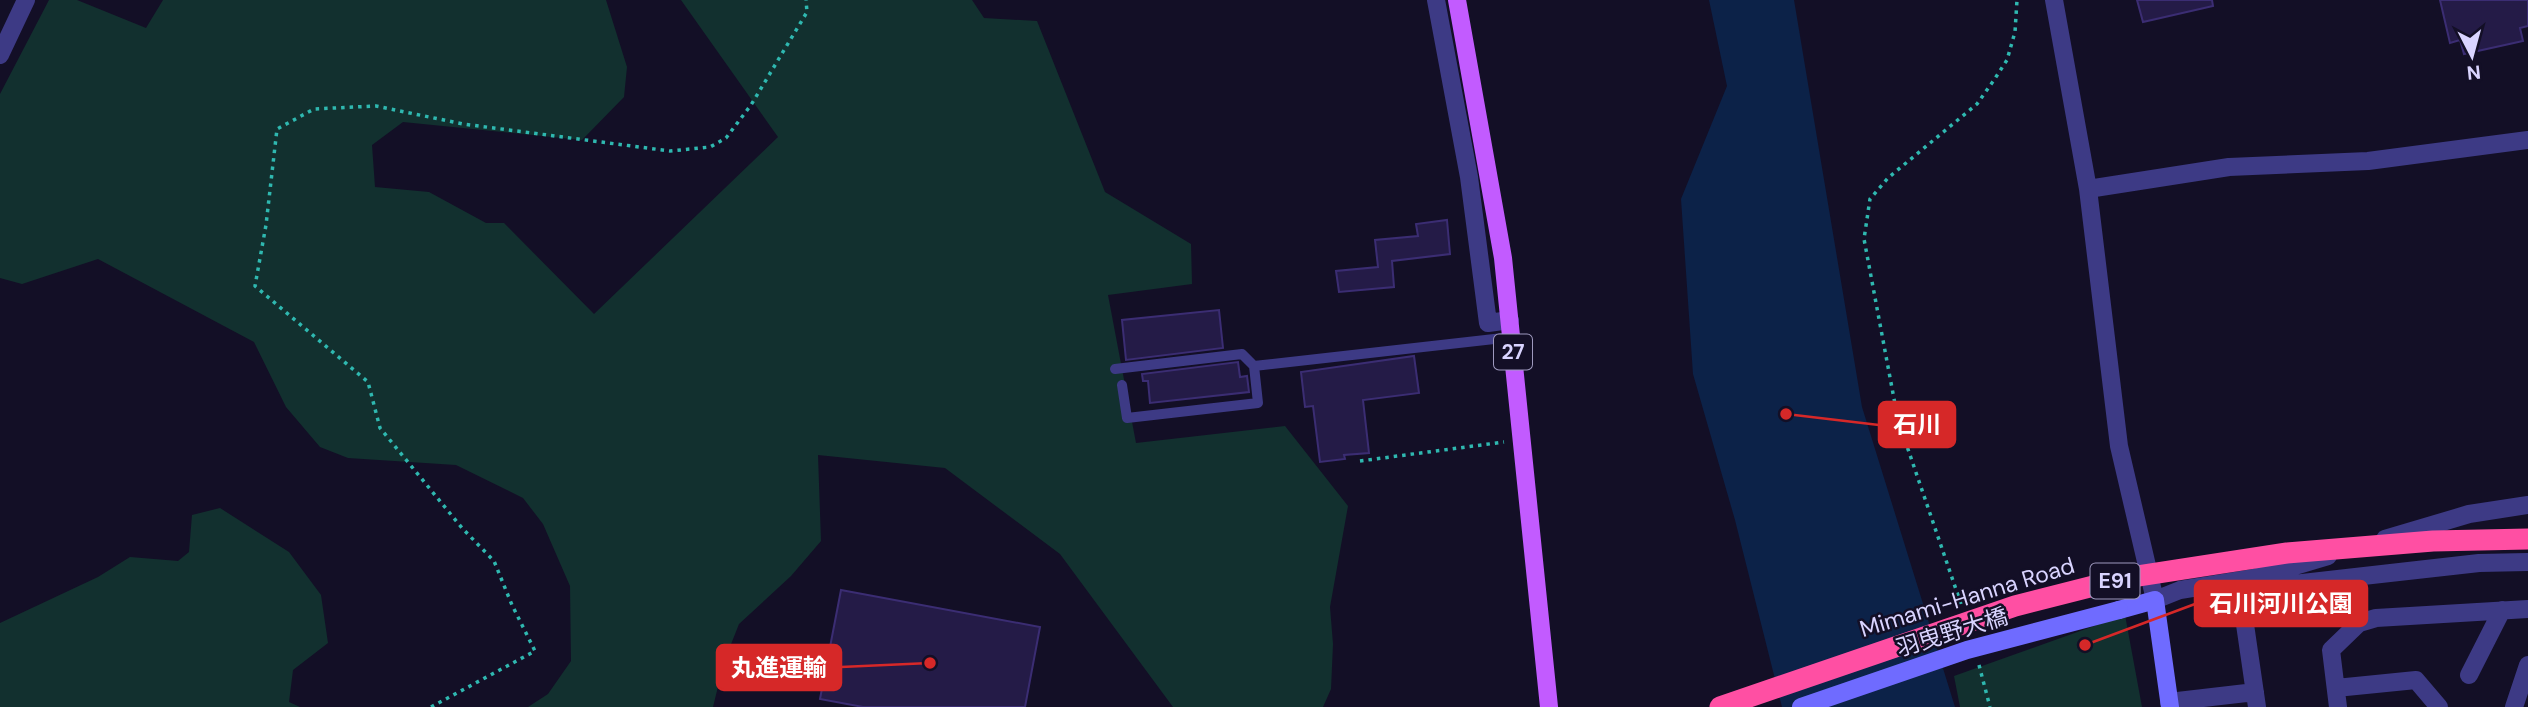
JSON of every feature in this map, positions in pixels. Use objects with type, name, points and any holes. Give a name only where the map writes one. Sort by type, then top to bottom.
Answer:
[{"type":"highway","name":"Mimami-Hanna Road","points":[[1720,707],[2015,606],[2124,578],[2287,553],[2433,541],[2528,539]]},
{"type":"highway","name":"Mimami-Hanna Road","points":[[1757,707],[2023,616],[2126,589],[2290,564],[2432,551],[2528,550]]},
{"type":"main road","name":"27","points":[[1457,0],[1503,258],[1549,707]]},
{"type":"street","points":[[0,55],[26,0]]},
{"type":"street","points":[[1436,0],[1469,177],[1488,323],[1511,329]]},
{"type":"street","points":[[2054,0],[2088,189],[2119,446],[2155,600],[2170,704],[2256,699],[2240,590]]},
{"type":"street","points":[[2088,189],[2229,167],[2368,161],[2528,140]]},
{"type":"street","points":[[2155,600],[2180,590],[2253,578],[2469,514],[2528,505]]},
{"type":"street","points":[[2155,600],[2479,562],[2528,562]]},
{"type":"street","name":"羽曳野大橋","points":[[1801,707],[1968,650],[2155,600]]},
{"type":"street","points":[[2338,707],[2331,650],[2360,623],[2376,618],[2528,609]]},
{"type":"street","points":[[2469,675],[2502,610]]},
{"type":"street","points":[[2514,707],[2528,665]]},
{"type":"street","points":[[2336,688],[2416,680],[2439,707]]},
{"type":"lane","points":[[1254,366],[1511,329]]},
{"type":"lane","points":[[1115,369],[1242,354],[1254,366],[1258,403],[1127,418],[1122,385]]},
{"type":"path","points":[[430,707],[535,651],[512,606],[494,561],[462,528],[380,428],[368,382],[255,286],[267,225],[277,130],[314,109],[376,106],[463,124],[657,150],[710,147],[726,138],[751,105],[807,12],[806,0]]},
{"type":"path","points":[[1957,590],[1898,420],[1864,239],[1870,199],[1888,178],[1977,104],[2007,60],[2015,32],[2017,0]]},
{"type":"path","points":[[1360,461],[1523,439]]},
{"type":"green space","points":[[49,0],[77,0],[146,28],[163,0],[606,0],[627,67],[624,97],[582,140],[403,122],[372,145],[375,187],[429,192],[486,223],[504,223],[594,314],[778,137],[681,0],[972,0],[984,18],[1037,21],[1105,192],[1191,244],[1192,284],[1108,295],[1136,443],[1285,426],[1348,506],[1330,607],[1333,644],[1331,689],[1323,707],[1173,707],[1060,554],[945,468],[818,455],[821,541],[791,576],[739,624],[724,662],[713,707],[528,707],[548,694],[571,661],[570,586],[543,524],[523,498],[456,465],[348,458],[320,447],[286,407],[254,342],[98,259],[22,284],[0,278],[0,94]]},
{"type":"green space","points":[[220,508],[289,552],[321,595],[328,643],[293,670],[289,702],[300,707],[0,707],[0,623],[98,577],[130,557],[178,561],[189,552],[192,515]]},
{"type":"green space","points":[[2125,615],[2142,707],[1960,707],[1954,676]]},
{"type":"water","points":[[1709,0],[1794,0],[1862,407],[1955,707],[1782,707],[1735,520],[1693,374],[1681,199],[1727,86]]},
{"type":"building","points":[[2137,0],[2212,0],[2213,6],[2143,22]]},
{"type":"building","points":[[2440,0],[2528,0],[2528,26],[2520,28],[2523,41],[2464,54],[2460,40],[2450,43]]},
{"type":"building","points":[[1447,220],[1450,254],[1392,261],[1394,287],[1339,292],[1336,271],[1378,267],[1375,240],[1418,236],[1416,224]]},
{"type":"building","points":[[1219,310],[1223,348],[1126,360],[1122,320]]},
{"type":"building","points":[[1414,356],[1419,393],[1363,400],[1369,453],[1344,455],[1345,459],[1320,462],[1313,406],[1305,407],[1301,372]]},
{"type":"building","points":[[1238,362],[1240,377],[1247,376],[1249,392],[1150,403],[1148,381],[1143,381],[1142,374]]},
{"type":"building","points":[[841,590],[1040,627],[1025,707],[863,707],[820,699]]},
{"type":"place","name":"石川","points":[[1786,414]]},
{"type":"place","name":"石川河川公園","points":[[2085,645]]},
{"type":"place","name":"丸進運輸","points":[[930,663]]}]
